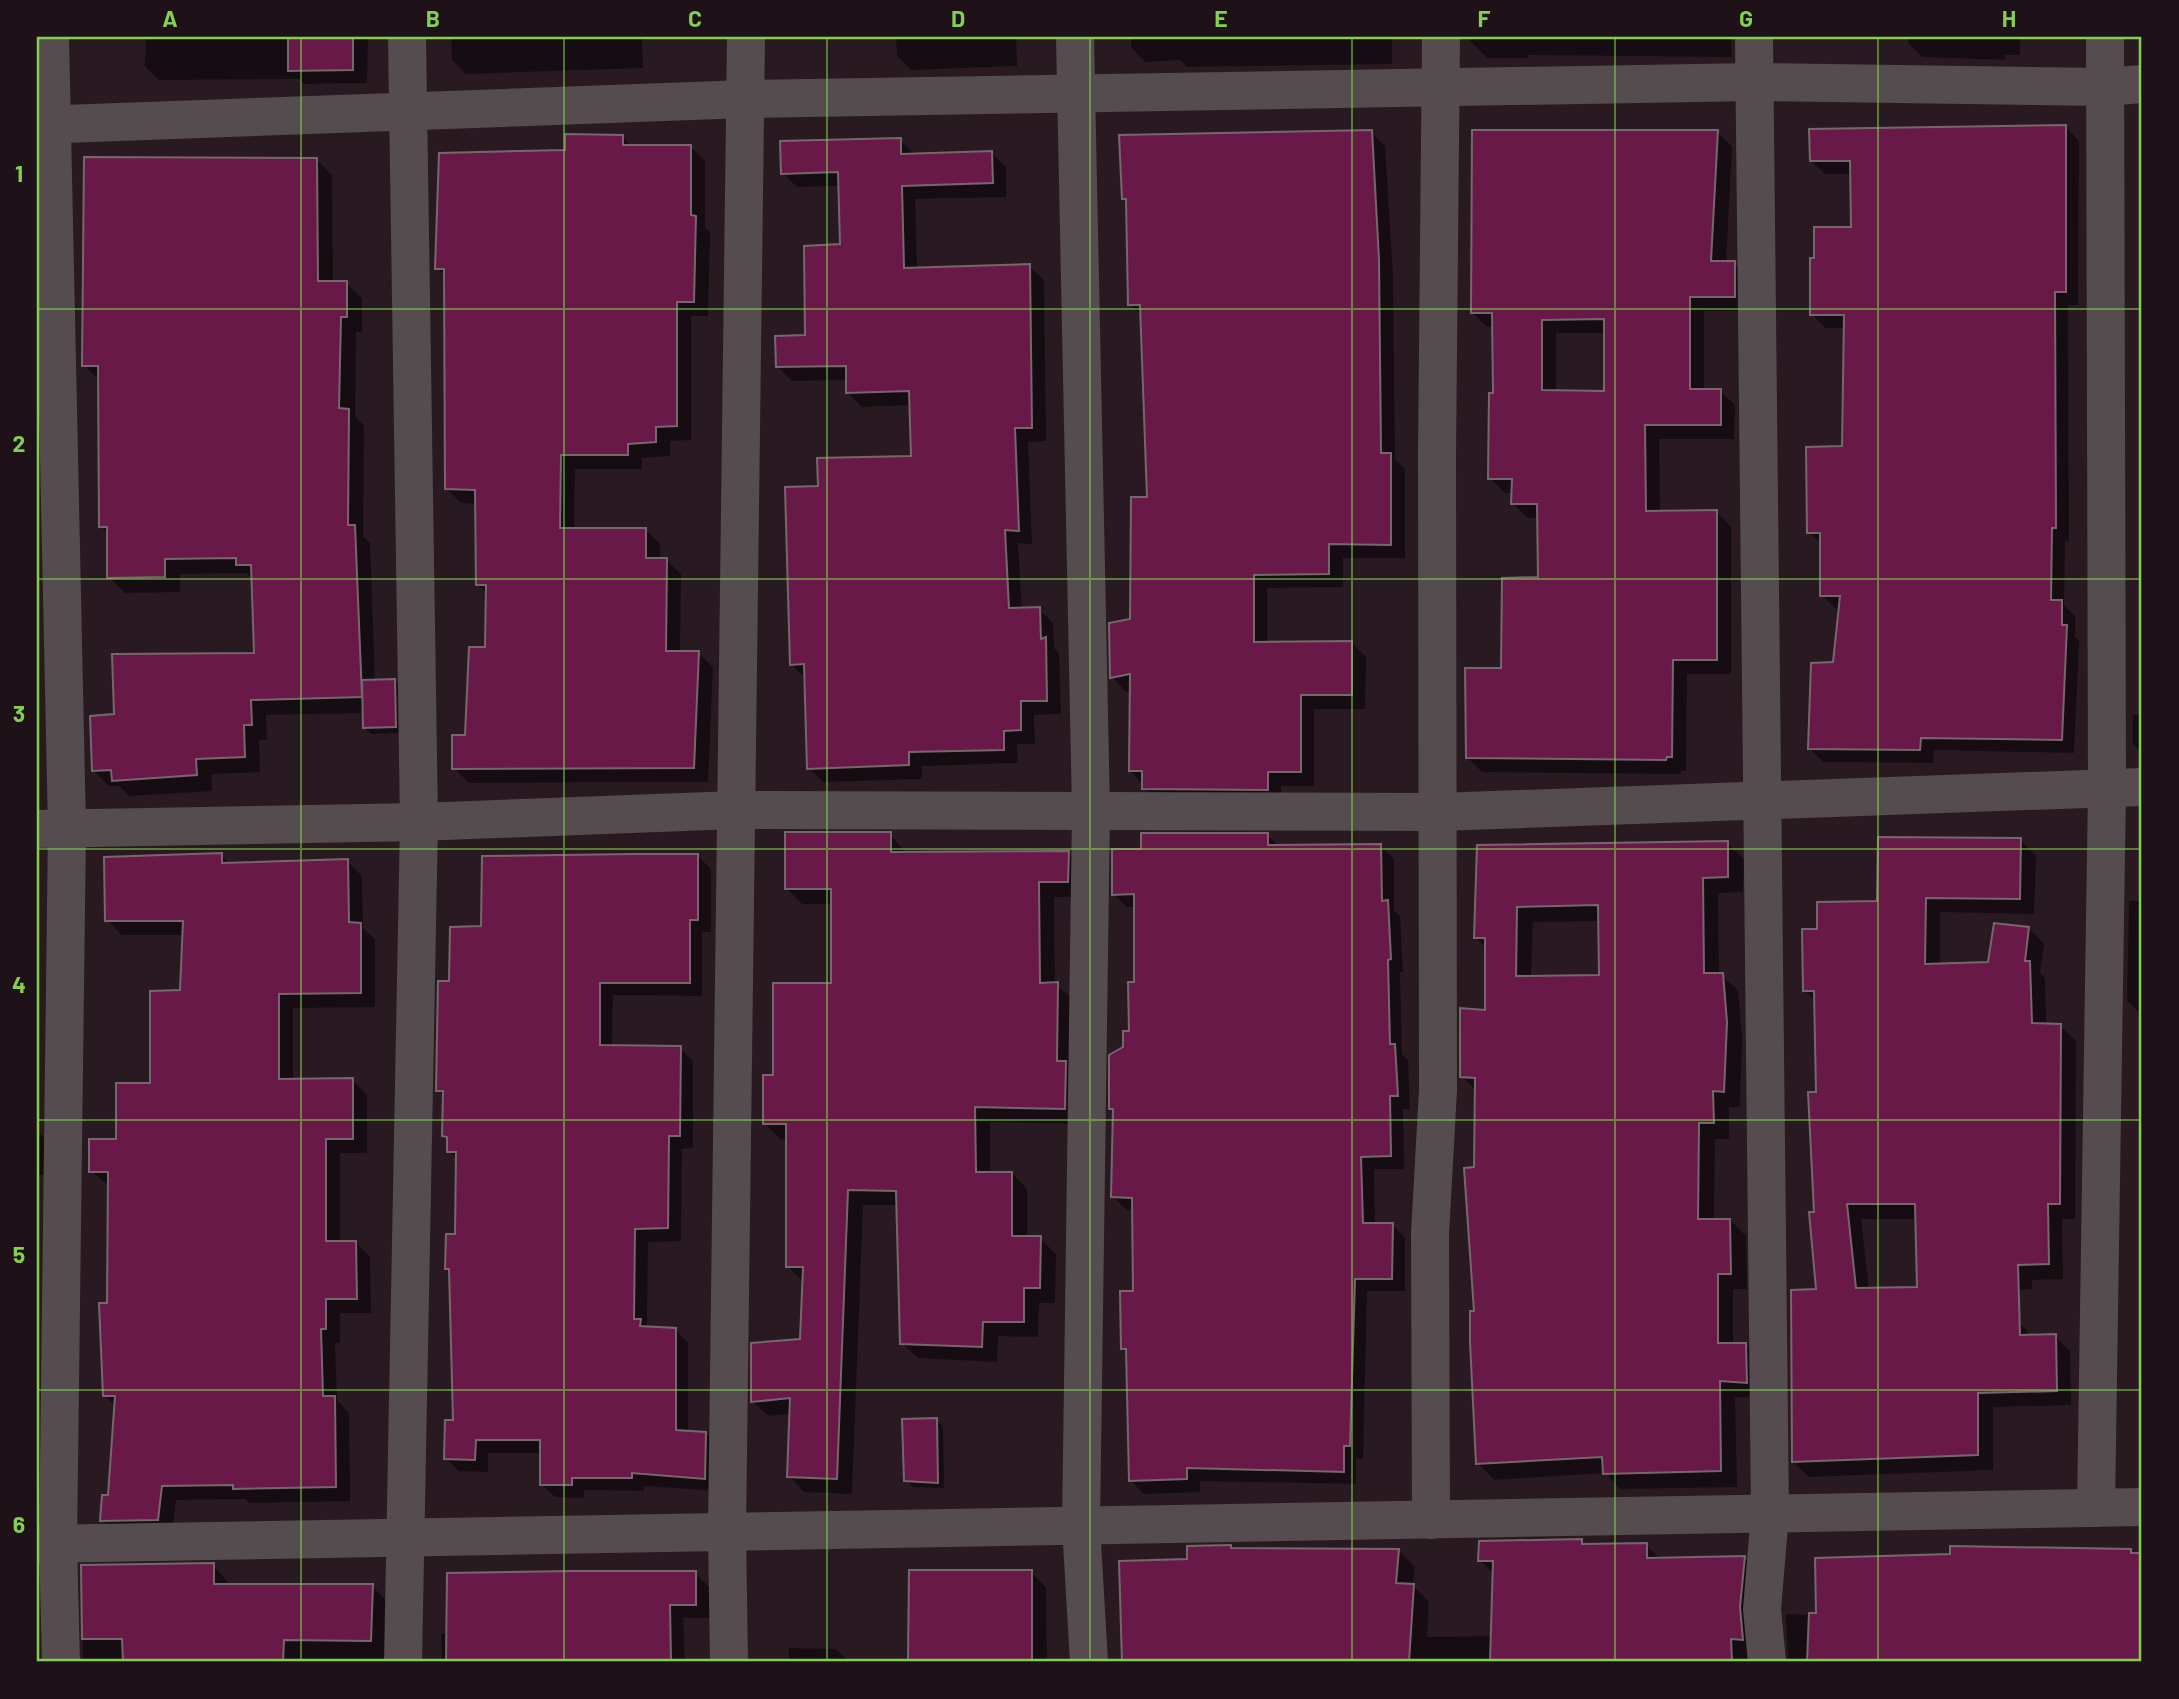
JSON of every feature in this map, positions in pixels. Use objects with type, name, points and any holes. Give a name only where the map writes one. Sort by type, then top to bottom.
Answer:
[{"type":"street","points":[[50,37],[44,125],[52,828],[48,1544],[61,1662]]},
{"type":"street","points":[[403,1662],[403,1538],[419,822],[407,37]]},
{"type":"street","points":[[729,1662],[727,1532],[746,37]]},
{"type":"street","points":[[1075,37],[1074,93],[1091,811],[1081,1526],[1089,1662]]},
{"type":"street","points":[[1431,1520],[1430,1234],[1438,1090],[1437,454],[1443,87],[1441,37]]},
{"type":"street","points":[[1754,37],[1770,1514],[1762,1609],[1767,1662]]},
{"type":"street","points":[[2096,1508],[2125,788],[2104,87],[2105,37]]},
{"type":"street","points":[[44,125],[746,99],[1754,82],[2104,87],[2142,85]]},
{"type":"street","points":[[52,828],[419,822],[736,810],[1438,812],[2125,788]]},
{"type":"street","points":[[48,1544],[2142,1507]]},
{"type":"building","points":[[288,37],[353,37],[353,70],[288,71]]},
{"type":"building","points":[[2066,125],[2066,292],[2055,292],[2056,528],[2052,528],[2051,600],[2062,600],[2062,625],[2067,625],[2062,740],[1921,738],[1920,750],[1808,749],[1811,663],[1833,662],[1840,596],[1820,596],[1820,533],[1807,533],[1806,447],[1842,446],[1844,315],[1810,315],[1810,258],[1814,258],[1814,227],[1851,227],[1850,161],[1810,161],[1809,129]]},
{"type":"building","points":[[1372,130],[1379,260],[1381,453],[1391,453],[1391,545],[1329,544],[1329,574],[1254,575],[1254,642],[1352,641],[1352,695],[1301,695],[1301,772],[1268,772],[1268,790],[1142,789],[1142,771],[1129,771],[1130,674],[1110,678],[1109,623],[1130,619],[1131,497],[1147,497],[1140,305],[1128,305],[1126,199],[1122,199],[1119,135]]},
{"type":"building","points":[[1472,130],[1718,130],[1711,261],[1735,261],[1735,297],[1690,297],[1690,389],[1721,389],[1721,425],[1645,425],[1646,511],[1717,510],[1717,660],[1673,660],[1672,757],[1667,757],[1666,760],[1466,758],[1465,668],[1501,668],[1502,578],[1538,577],[1537,504],[1511,504],[1512,479],[1488,479],[1489,393],[1493,393],[1492,313],[1471,313]],"holes":[[[1604,319],[1604,391],[1542,390],[1542,320]]]},
{"type":"building","points":[[565,134],[623,135],[623,145],[691,145],[691,215],[696,216],[694,302],[677,302],[677,426],[656,427],[656,442],[628,444],[628,455],[561,455],[560,528],[646,528],[646,558],[667,558],[666,651],[699,651],[694,768],[452,769],[452,735],[465,735],[469,647],[485,647],[486,585],[476,585],[475,490],[445,489],[444,269],[435,269],[439,153],[565,150]]},
{"type":"building","points":[[901,138],[901,154],[992,151],[993,183],[902,186],[904,268],[1030,264],[1032,428],[1015,428],[1019,531],[1005,530],[1009,608],[1040,607],[1041,639],[1046,637],[1047,701],[1021,701],[1021,730],[1004,731],[1004,750],[909,752],[909,765],[807,769],[804,664],[790,665],[785,487],[818,486],[817,458],[911,456],[909,391],[846,393],[846,366],[776,367],[775,336],[805,335],[804,246],[840,244],[838,172],[781,174],[780,141]]},
{"type":"building","points":[[84,157],[317,158],[318,281],[347,281],[347,317],[341,317],[339,408],[349,409],[348,525],[355,525],[362,697],[251,700],[252,725],[244,725],[245,757],[196,759],[197,775],[112,781],[111,770],[92,771],[90,716],[114,714],[112,654],[254,653],[251,565],[236,565],[236,558],[165,559],[165,577],[107,578],[107,527],[99,527],[98,366],[82,366]]},
{"type":"building","points":[[395,679],[396,727],[363,728],[362,680]]},
{"type":"building","points":[[785,832],[891,832],[891,852],[1069,851],[1068,882],[1039,882],[1040,983],[1058,982],[1057,1061],[1066,1061],[1065,1109],[975,1107],[976,1172],[1012,1172],[1012,1236],[1041,1236],[1040,1288],[1024,1288],[1024,1322],[983,1322],[982,1347],[900,1344],[896,1191],[848,1190],[837,1479],[787,1477],[790,1398],[751,1402],[751,1343],[800,1339],[803,1267],[786,1267],[786,1124],[763,1124],[763,1075],[773,1075],[773,983],[831,983],[831,889],[785,889]]},
{"type":"building","points":[[1141,833],[1268,833],[1268,845],[1381,844],[1382,901],[1388,900],[1391,959],[1388,960],[1390,1044],[1395,1044],[1398,1096],[1390,1096],[1391,1156],[1361,1157],[1363,1223],[1393,1223],[1392,1279],[1355,1279],[1350,1446],[1344,1446],[1344,1472],[1187,1468],[1187,1479],[1129,1481],[1126,1349],[1121,1349],[1120,1291],[1133,1291],[1132,1198],[1111,1197],[1113,1109],[1109,1109],[1109,1055],[1123,1047],[1123,1031],[1129,1031],[1128,982],[1134,982],[1134,894],[1112,895],[1112,849],[1141,849]]},
{"type":"building","points":[[1878,837],[2021,838],[2020,899],[1926,898],[1925,964],[1988,962],[1994,923],[2029,927],[2025,961],[2030,961],[2032,1023],[2061,1024],[2060,1204],[2048,1204],[2049,1264],[2018,1265],[2020,1335],[2056,1334],[2057,1391],[1978,1393],[1978,1455],[1792,1462],[1791,1290],[1816,1289],[1809,1212],[1814,1212],[1808,1092],[1816,1092],[1814,991],[1803,991],[1802,929],[1817,929],[1817,902],[1877,901]],"holes":[[[1847,1204],[1915,1204],[1917,1287],[1856,1288]]]},
{"type":"building","points":[[1728,841],[1728,877],[1703,878],[1704,973],[1723,973],[1727,1022],[1724,1092],[1713,1091],[1714,1123],[1699,1123],[1698,1219],[1730,1219],[1731,1274],[1718,1274],[1718,1343],[1746,1343],[1747,1383],[1720,1381],[1721,1471],[1603,1474],[1602,1457],[1476,1464],[1470,1342],[1470,1311],[1474,1311],[1464,1168],[1474,1167],[1475,1078],[1460,1077],[1460,1008],[1485,1010],[1485,938],[1474,938],[1477,845]],"holes":[[[1598,905],[1599,975],[1516,976],[1517,907]]]},
{"type":"building","points":[[222,853],[222,863],[348,859],[349,922],[361,923],[361,993],[279,994],[279,1079],[353,1078],[353,1139],[326,1139],[326,1241],[356,1241],[357,1299],[326,1299],[326,1329],[321,1329],[323,1396],[335,1396],[336,1487],[233,1489],[233,1485],[162,1486],[158,1520],[100,1521],[102,1495],[108,1495],[115,1396],[103,1396],[99,1303],[107,1303],[108,1172],[89,1172],[89,1139],[116,1139],[116,1083],[150,1083],[150,991],[180,990],[183,921],[105,921],[104,857]]},
{"type":"building","points":[[698,854],[698,920],[690,920],[690,983],[600,983],[600,1045],[681,1046],[680,1136],[669,1136],[668,1228],[635,1229],[634,1319],[641,1319],[640,1326],[676,1328],[676,1430],[706,1432],[705,1479],[632,1473],[632,1478],[572,1478],[572,1485],[540,1485],[540,1440],[476,1440],[475,1460],[444,1459],[445,1420],[453,1420],[449,1269],[445,1269],[446,1234],[455,1234],[456,1152],[447,1152],[447,1137],[442,1136],[443,1091],[436,1091],[438,981],[449,981],[450,927],[481,926],[482,856]]},
{"type":"building","points":[[937,1418],[938,1483],[904,1481],[902,1419]]},
{"type":"building","points":[[1582,1539],[1582,1544],[1647,1543],[1647,1558],[1745,1556],[1740,1607],[1743,1640],[1731,1639],[1732,1662],[1490,1662],[1493,1561],[1478,1561],[1479,1541]]},
{"type":"building","points":[[1231,1545],[1231,1548],[1399,1549],[1396,1583],[1414,1584],[1409,1662],[1122,1662],[1119,1561],[1187,1559],[1187,1546]]},
{"type":"building","points":[[1950,1546],[2131,1549],[2131,1553],[2142,1553],[2142,1662],[1807,1662],[1809,1613],[1816,1613],[1815,1558],[1950,1554]]},
{"type":"building","points":[[214,1563],[214,1584],[373,1584],[371,1641],[284,1640],[283,1662],[123,1662],[122,1639],[82,1639],[81,1565]]},
{"type":"building","points":[[909,1570],[1032,1570],[1032,1662],[908,1662]]},
{"type":"building","points":[[696,1571],[696,1605],[670,1605],[671,1662],[446,1662],[447,1573]]}]
